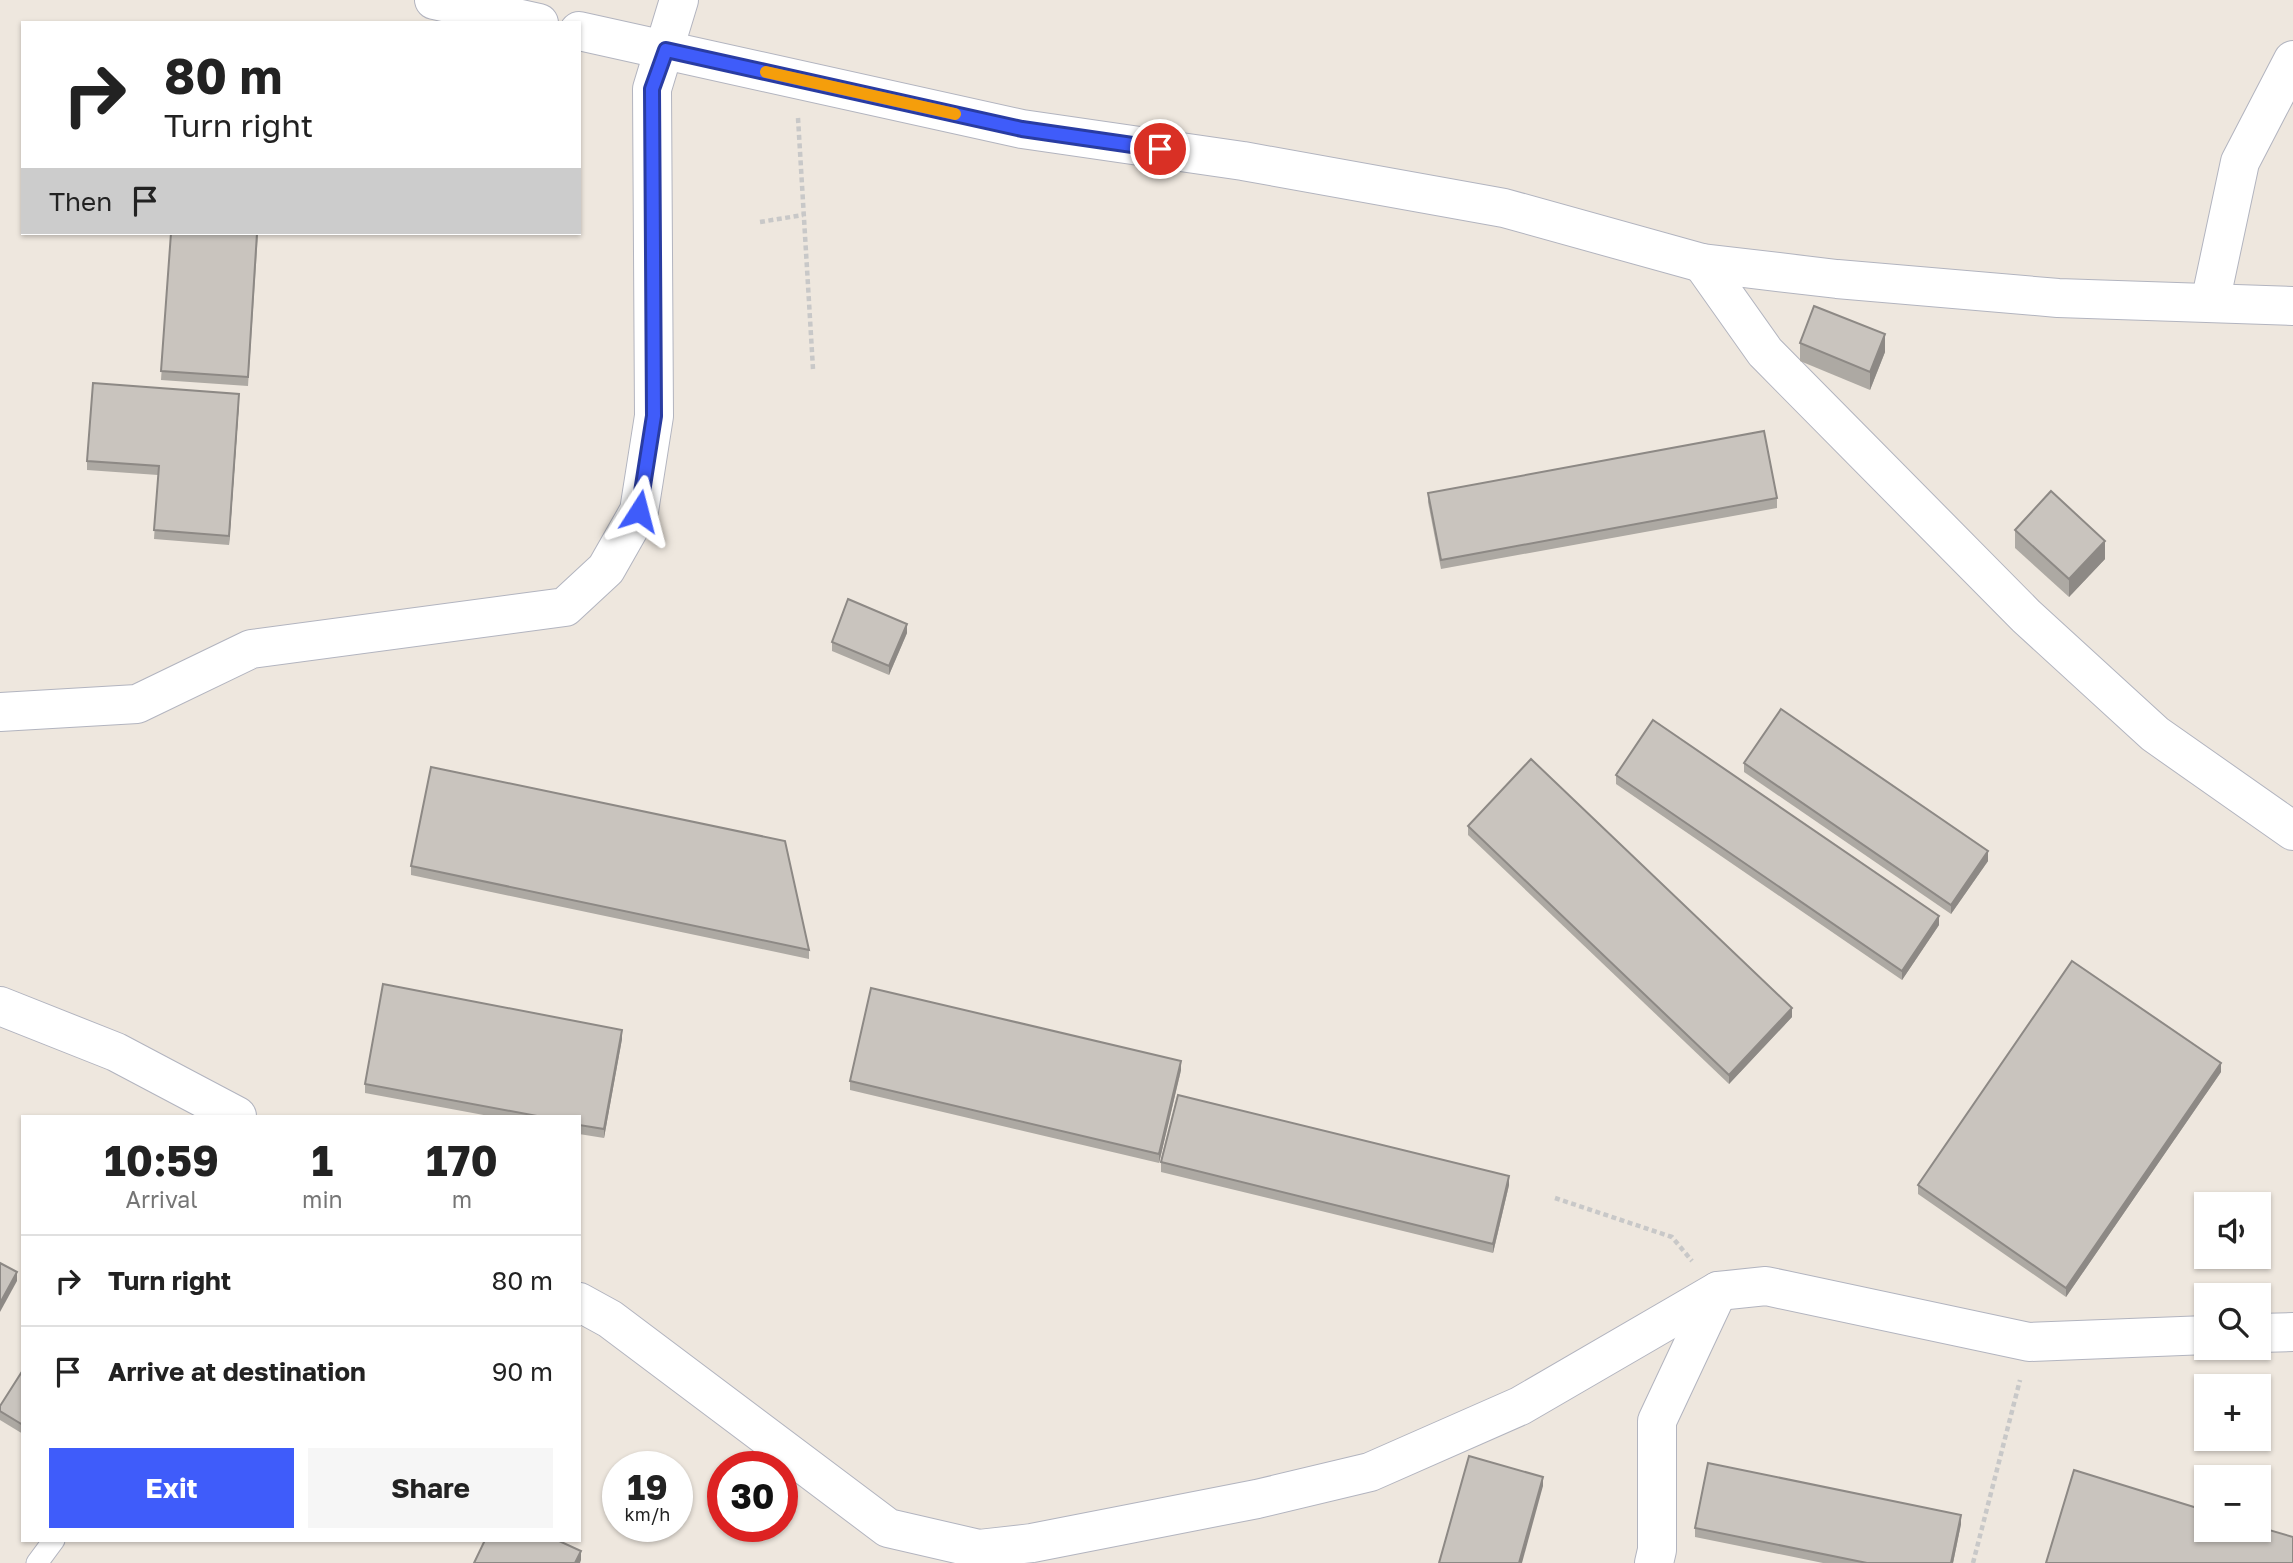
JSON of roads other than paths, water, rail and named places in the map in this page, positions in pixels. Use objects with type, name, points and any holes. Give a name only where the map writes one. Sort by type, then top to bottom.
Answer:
[{"type":"street","points":[[433,0],[530,21]]},
{"type":"street","points":[[0,712],[137,704],[251,649],[565,607],[606,569],[639,511],[654,416],[652,89],[680,0]]},
{"type":"street","points":[[581,31],[1022,129],[1243,161],[1504,208],[1702,263],[1837,279],[2058,298],[2293,306]]},
{"type":"street","points":[[2210,303],[2240,162],[2293,60]]},
{"type":"street","points":[[1702,263],[1765,352],[2026,617],[2155,734],[2293,831]]},
{"type":"street","points":[[0,1006],[116,1052],[235,1115]]},
{"type":"street","points":[[581,1303],[610,1319],[888,1528],[979,1549],[1035,1553],[1370,1472],[1520,1406],[1718,1291],[1766,1286],[2029,1342],[2194,1336]]},
{"type":"street","points":[[1654,1563],[1657,1550],[1657,1422],[1718,1291]]},
{"type":"street","points":[[2271,1333],[2293,1332]]},
{"type":"lane","points":[[37,1563],[53,1542]]}]
